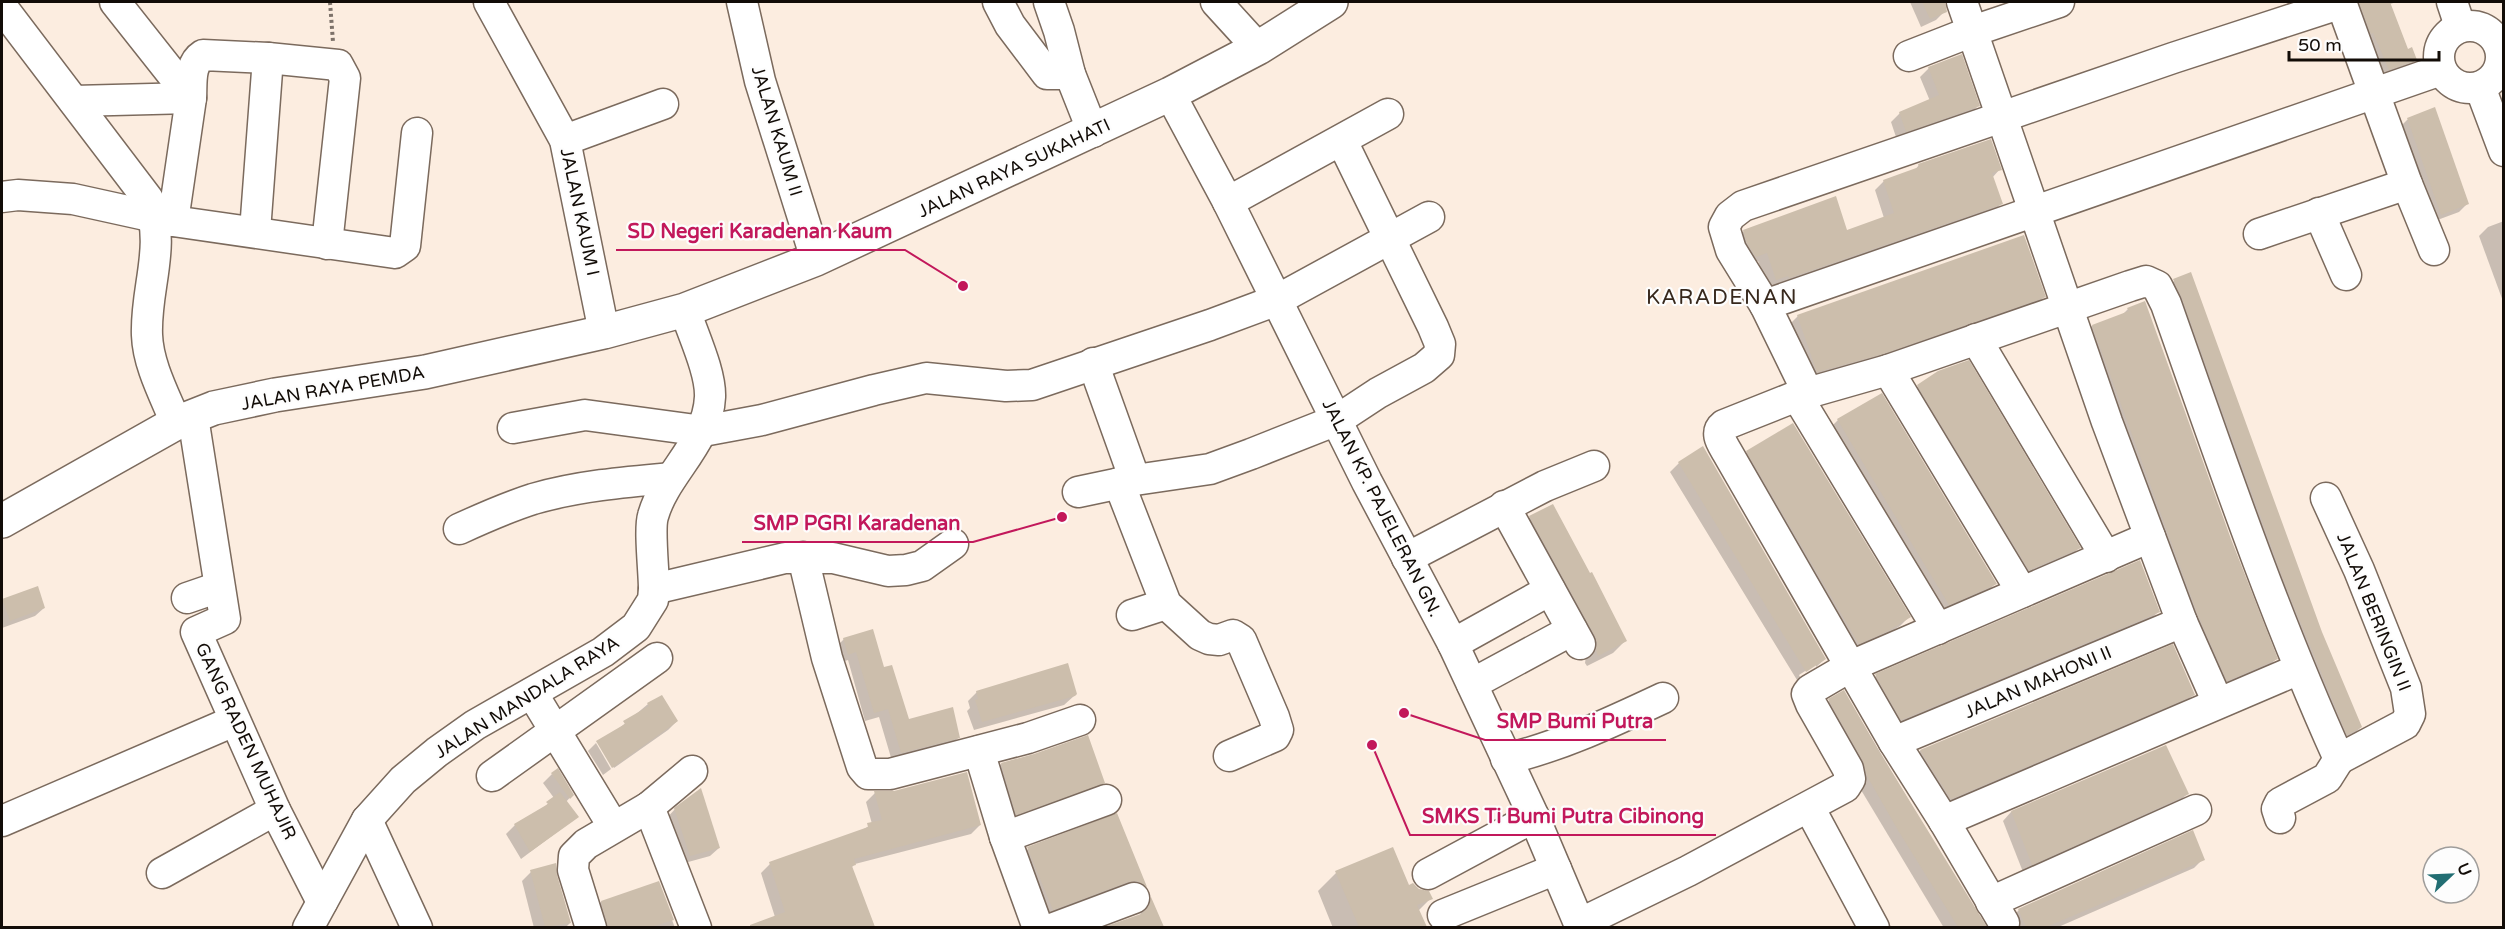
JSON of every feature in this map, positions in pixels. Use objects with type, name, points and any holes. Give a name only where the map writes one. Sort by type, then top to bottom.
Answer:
[{"type":"main road","name":"JALAN RAYA SUKAHATI","points":[[685,310],[816,259],[1093,132],[1258,48],[1331,2]]},
{"type":"main road","name":"JALAN RAYA PEMDA","points":[[2,521],[184,420],[214,408],[275,395],[425,372],[604,332],[685,310]]},
{"type":"street","points":[[116,2],[191,98]]},
{"type":"street","name":"JALAN KAUM I","points":[[489,2],[537,85],[565,140],[604,332]]},
{"type":"street","name":"JALAN KAUM II","points":[[742,2],[760,81],[816,259]]},
{"type":"street","points":[[998,2],[1010,25],[1047,74],[1070,74]]},
{"type":"street","points":[[1049,2],[1070,74],[1093,132]]},
{"type":"street","points":[[1216,2],[1258,48]]},
{"type":"street","points":[[1962,2],[2036,211],[2066,307],[2182,622],[2218,703]]},
{"type":"street","points":[[1909,57],[1973,31],[2059,2]]},
{"type":"street","points":[[1938,629],[1803,395],[1765,305],[1731,250],[1724,227],[1730,216],[1743,206],[2342,2],[2407,184],[2434,250]]},
{"type":"street","points":[[2,7],[165,219]]},
{"type":"street","points":[[2456,14],[2488,31],[2497,41],[2502,54],[2499,68],[2492,80],[2480,87],[2465,88],[2451,82],[2441,70],[2439,49],[2456,14]]},
{"type":"street","points":[[165,219],[191,98],[195,60],[202,55],[268,58],[338,65],[345,78],[327,244]]},
{"type":"street","points":[[255,231],[268,58]]},
{"type":"street","points":[[1765,305],[2441,70]]},
{"type":"street","points":[[2480,87],[2504,151]]},
{"type":"street","name":"JALAN KP. PAJELERAN GN.","points":[[1170,94],[1228,202],[1336,420],[1453,644],[1534,817],[1580,926]]},
{"type":"street","points":[[74,101],[191,98]]},
{"type":"street","points":[[565,140],[663,104]]},
{"type":"street","points":[[1228,202],[1388,114]]},
{"type":"street","points":[[2,197],[73,199],[165,219],[395,252],[405,246],[417,133]]},
{"type":"street","points":[[1078,492],[1127,481],[1210,469],[1336,420],[1378,393],[1424,368],[1439,355],[1440,344],[1433,327],[1342,141]]},
{"type":"street","points":[[2259,234],[2407,184]]},
{"type":"street","points":[[2319,213],[2346,275]]},
{"type":"street","points":[[513,428],[585,415],[703,431],[762,420],[926,378],[1000,385],[1032,385],[1277,300],[1429,217]]},
{"type":"street","name":"GANG RADEN MUHAJIR","points":[[165,219],[157,246],[147,336],[154,367],[184,420],[225,619],[196,632],[275,810],[312,921]]},
{"type":"street","points":[[2196,810],[1997,912],[1944,821],[1894,742],[1719,436],[1721,427],[1803,395],[1888,370],[2066,307],[2146,282],[2157,286],[2166,304],[2232,493],[2299,669],[2339,759],[2327,778],[2280,803],[2277,809],[2280,818]]},
{"type":"street","name":"JALAN MANDALA RAYA","points":[[312,921],[367,820],[404,780],[437,752],[475,725],[603,652],[636,627],[653,600],[653,517],[671,478],[703,431],[710,400],[710,385],[685,310]]},
{"type":"street","points":[[1976,339],[2106,557]]},
{"type":"street","points":[[1093,363],[1166,604],[1200,635],[1219,640],[1233,636],[1241,640],[1274,717],[1278,730],[1275,736],[1229,756]]},
{"type":"street","points":[[1888,370],[2022,592]]},
{"type":"street","points":[[1407,558],[1503,506],[1594,466]]},
{"type":"street","points":[[459,528],[530,500],[558,493],[614,483],[671,478]]},
{"type":"street","name":"JALAN BERINGIN II","points":[[2326,498],[2359,570],[2394,656],[2410,704],[2410,714],[2405,724],[2339,759]]},
{"type":"street","points":[[1472,684],[1576,637],[1503,506]]},
{"type":"street","points":[[1580,926],[1845,787],[1850,779],[1843,759],[1811,704],[1808,694],[1815,686],[1851,666],[2150,537]]},
{"type":"street","points":[[654,589],[785,558],[833,558],[888,571],[906,570],[922,566],[953,544]]},
{"type":"street","points":[[804,557],[827,658],[862,767],[868,774],[890,774],[1028,738],[1080,720]]},
{"type":"street","points":[[186,598],[219,587]]},
{"type":"street","points":[[1453,644],[1550,590]]},
{"type":"street","points":[[1132,615],[1166,604]]},
{"type":"street","name":"JALAN MAHONI II","points":[[1894,742],[2182,622]]},
{"type":"street","points":[[492,776],[657,658]]},
{"type":"street","points":[[1944,821],[2299,669]]},
{"type":"street","points":[[532,693],[614,826]]},
{"type":"street","points":[[1506,759],[1568,740],[1663,698]]},
{"type":"street","points":[[2,821],[234,721]]},
{"type":"street","points":[[979,751],[1005,837],[1038,927]]},
{"type":"street","points":[[591,927],[573,870],[574,856],[586,844],[649,807],[692,771]]},
{"type":"street","points":[[1005,837],[1106,800]]},
{"type":"street","points":[[649,807],[696,927]]},
{"type":"street","points":[[1809,807],[1874,927]]},
{"type":"street","points":[[162,873],[275,810]]},
{"type":"street","points":[[1534,817],[1499,838],[1424,864],[1444,921],[1519,884],[1556,869]]},
{"type":"street","points":[[367,820],[417,927]]},
{"type":"street","points":[[1499,838],[1519,884]]},
{"type":"street","points":[[1054,927],[1134,898]]},
{"type":"path","points":[[330,2],[334,28],[333,65]]},
{"type":"building","points":[[1922,2],[1945,2],[1947,12],[1930,19]]},
{"type":"building","points":[[2359,2],[2390,2],[2408,49],[2412,47],[2417,60],[2389,70],[2373,33],[2371,34]]},
{"type":"building","points":[[1962,54],[1980,106],[1906,132],[1899,112],[1939,95],[1928,67]]},
{"type":"building","points":[[2435,107],[2469,204],[2441,215],[2407,118]]},
{"type":"building","points":[[1991,139],[2002,170],[1992,173],[2003,204],[1789,278],[1788,276],[1776,280],[1767,253],[1756,257],[1747,243],[1743,230],[1836,196],[1847,230],[1894,213],[1883,180],[1919,167],[1918,164]]},
{"type":"building","points":[[2024,235],[2046,297],[1883,354],[1817,372],[1797,315]]},
{"type":"building","points":[[2191,272],[2322,632],[2362,727],[2347,735],[2285,584],[2182,298],[2173,279]]},
{"type":"building","points":[[2145,301],[2231,539],[2278,659],[2227,681],[2198,615],[2092,325],[2129,311],[2127,308]]},
{"type":"building","points":[[1969,360],[2081,548],[2029,570],[1917,385],[1938,371]]},
{"type":"building","points":[[1882,393],[1997,584],[1949,605],[1866,468],[1837,419]]},
{"type":"building","points":[[1793,423],[1911,617],[1888,631],[1859,644],[1746,451]]},
{"type":"building","points":[[1703,446],[1826,659],[1806,672],[1678,462]]},
{"type":"building","points":[[1553,504],[1590,573],[1592,572],[1627,641],[1598,656],[1595,636],[1529,516]]},
{"type":"building","points":[[2140,560],[2160,612],[1901,720],[1875,674]]},
{"type":"building","points":[[38,586],[45,608],[10,621],[2,599]]},
{"type":"building","points":[[873,629],[884,667],[892,665],[909,719],[953,707],[960,738],[901,753],[888,709],[874,713],[856,652],[848,655],[843,638]]},
{"type":"building","points":[[2173,644],[2195,695],[1951,799],[1920,750]]},
{"type":"building","points":[[1068,663],[1077,694],[1075,696],[982,722],[975,700],[978,699],[976,691]]},
{"type":"building","points":[[1844,690],[1987,927],[1958,927],[1899,832],[1867,776],[1863,761],[1828,699]]},
{"type":"building","points":[[662,695],[678,721],[612,768],[596,741],[625,724],[623,721],[649,706],[647,703]]},
{"type":"building","points":[[1088,735],[1105,783],[1016,815],[1001,763]]},
{"type":"building","points":[[2166,745],[2189,794],[2032,865],[2011,811]]},
{"type":"building","points":[[558,768],[574,795],[570,799],[551,773]]},
{"type":"building","points":[[967,772],[981,825],[854,859],[856,865],[852,866],[875,927],[750,927],[750,925],[785,912],[769,862],[868,827],[867,823],[882,820],[874,791],[894,791]]},
{"type":"building","points":[[701,788],[720,848],[690,856],[674,808]]},
{"type":"building","points":[[560,792],[579,817],[530,852],[514,824],[548,804],[546,802]]},
{"type":"building","points":[[1117,813],[1147,887],[1137,881],[1128,882],[1053,910],[1027,847]]},
{"type":"building","points":[[2193,830],[2205,860],[2046,927],[2026,927],[2018,909]]},
{"type":"building","points":[[1393,847],[1409,885],[1413,883],[1419,889],[1429,891],[1433,899],[1417,905],[1427,927],[1359,927],[1335,871]]},
{"type":"building","points":[[556,863],[557,875],[571,923],[545,927],[530,870]]},
{"type":"building","points":[[659,881],[674,920],[650,927],[608,927],[601,901]]},
{"type":"building","points":[[1151,897],[1164,927],[1104,927],[1141,914],[1148,908]]},
{"type":"place","name":"SD Negeri Karadenan Kaum","points":[[963,286]]},
{"type":"place","name":"SMP PGRI Karadenan","points":[[1062,517]]},
{"type":"place","name":"SMP Bumi Putra","points":[[1404,713]]},
{"type":"place","name":"SMKS Ti Bumi Putra Cibinong","points":[[1372,745]]},
{"type":"district","name":"KARADENAN","points":[[1722,297]]}]
